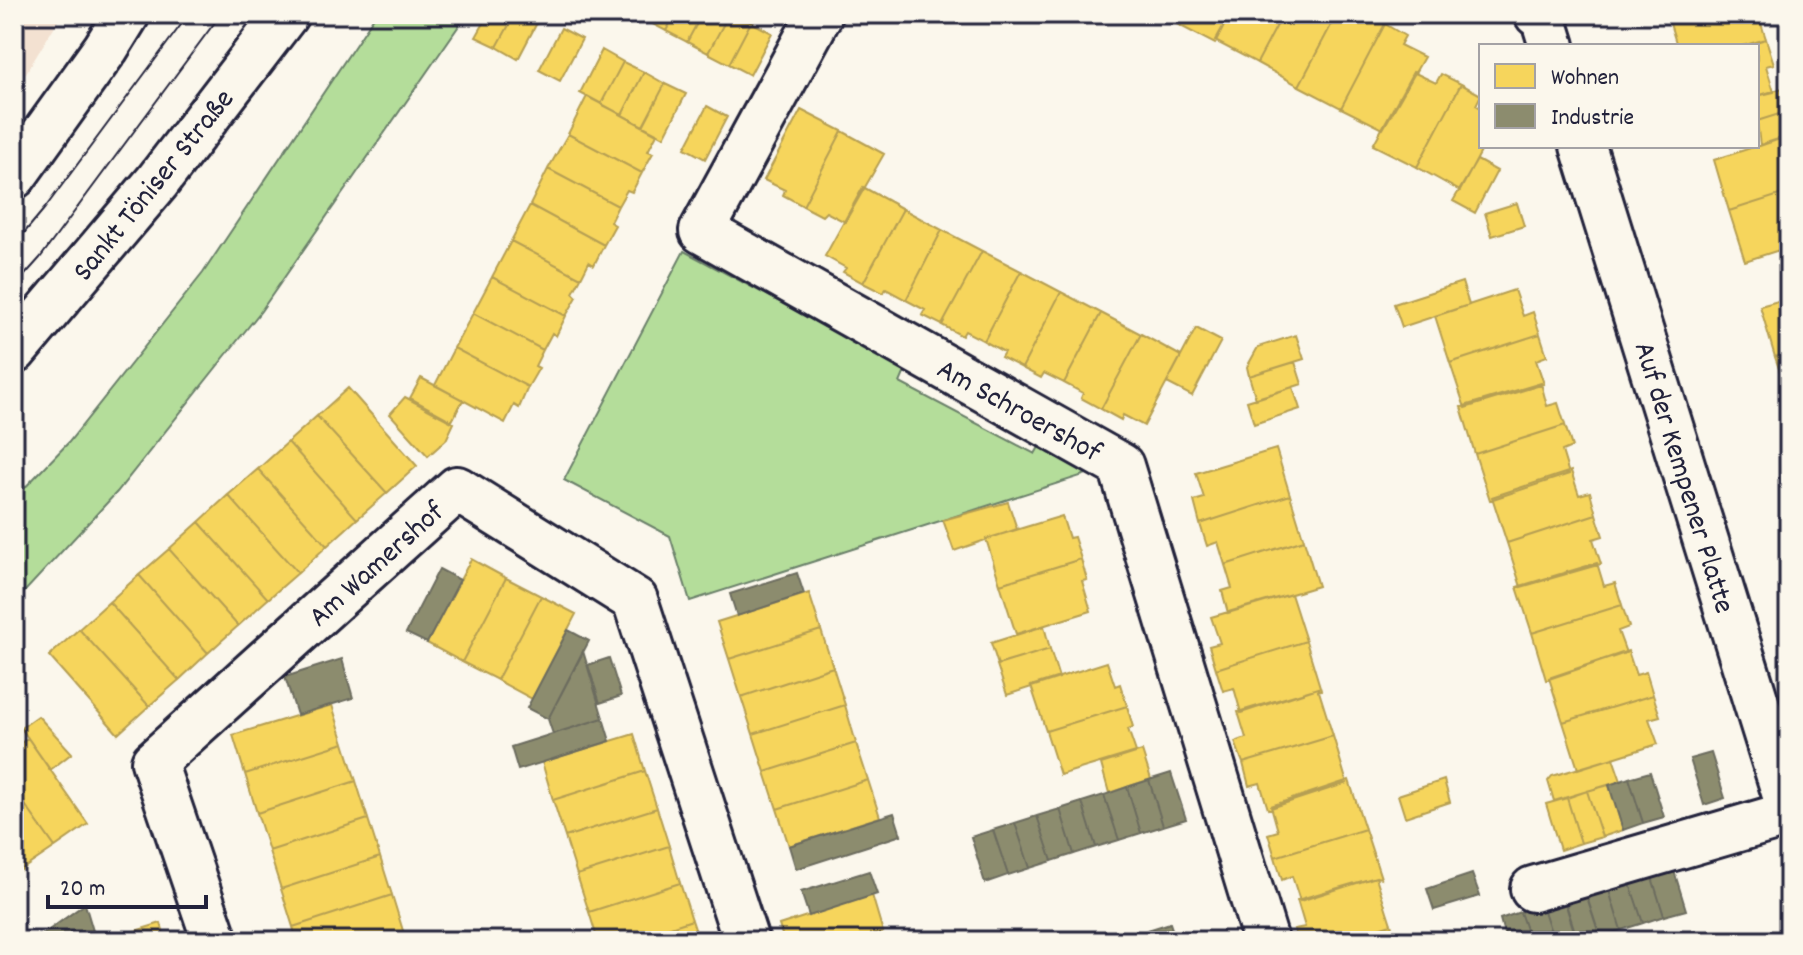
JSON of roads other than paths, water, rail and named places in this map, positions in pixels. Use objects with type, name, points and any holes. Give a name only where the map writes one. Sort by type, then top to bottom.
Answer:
[{"type":"street","points":[[14,176],[127,14]]},
{"type":"street","name":"Sankt Töniser Straße","points":[[14,351],[157,182],[286,14]]},
{"type":"street","name":"Am Schroershof","points":[[820,14],[702,231],[1121,466],[1266,941]]},
{"type":"street","name":"Auf der Kempener Platte","points":[[1584,148],[1789,811]]},
{"type":"street","name":"Am Wamershof","points":[[215,941],[154,762],[457,489],[635,600],[746,941]]},
{"type":"street","points":[[1533,889],[1789,811]]},
{"type":"tram line","points":[[14,245],[189,14]]},
{"type":"tram line","points":[[14,287],[40,258],[221,14]]}]
